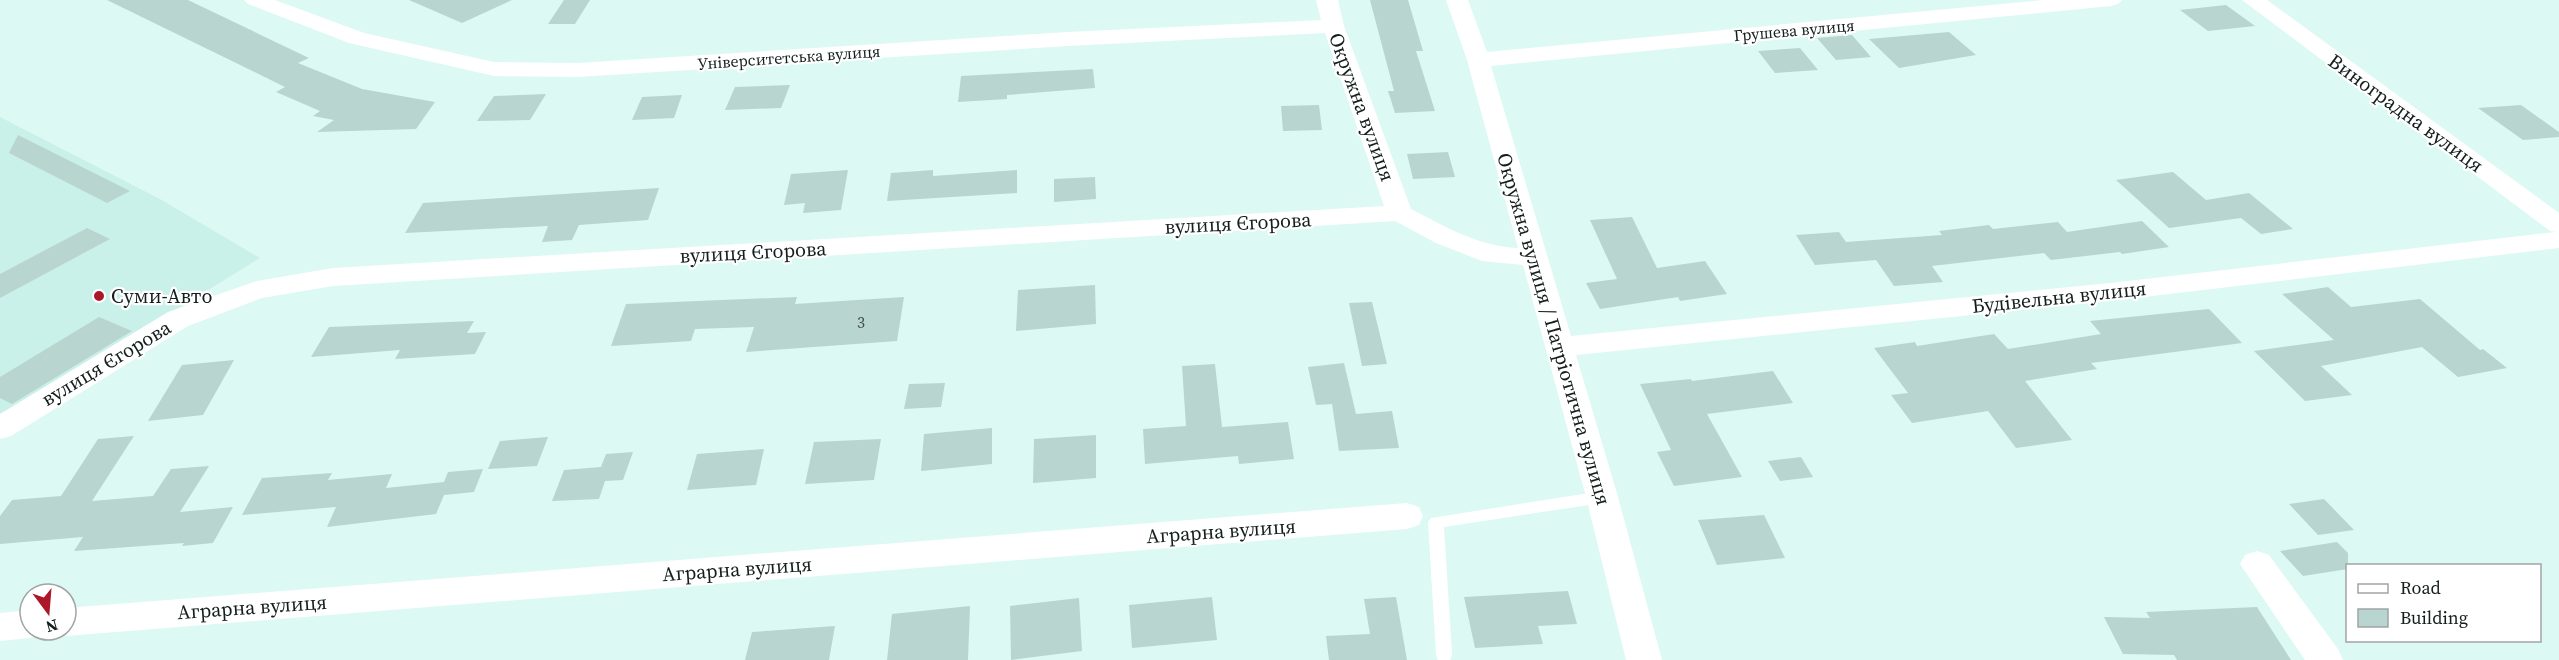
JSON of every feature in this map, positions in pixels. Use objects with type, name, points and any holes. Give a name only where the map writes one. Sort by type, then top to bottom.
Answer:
[{"type":"street","name":"Університетська вулиця","points":[[255,0],[357,38],[495,69],[578,70],[1068,39],[1333,26]]},
{"type":"street","name":"Окружна вулиця","points":[[1327,0],[1333,26],[1384,165],[1398,213]]},
{"type":"street","name":"Окружна вулиця / Патріотична вулиця","points":[[1457,0],[1478,60],[1602,497],[1644,660]]},
{"type":"street","name":"Грушева вулиця","points":[[1478,60],[2111,0]]},
{"type":"street","name":"Виноградна вулиця","points":[[2253,0],[2559,225]]},
{"type":"street","points":[[1398,213],[1445,237],[1491,255],[1533,257]]},
{"type":"street","name":"вулиця Єгорова","points":[[0,428],[178,319],[257,290],[333,277],[1398,213]]},
{"type":"street","name":"Будівельна вулиця","points":[[1559,347],[2110,292],[2559,240]]},
{"type":"street","name":"Аграрна вулиця","points":[[78,621],[1407,516]]},
{"type":"street","points":[[2257,564],[2325,660]]},
{"type":"street","points":[[0,627],[18,625]]},
{"type":"lane","points":[[1444,655],[1436,522],[1602,497]]},
{"type":"shaded area","name":"Суми-Авто","points":[[0,117],[160,199],[260,258],[0,418]]},
{"type":"building","points":[[107,0],[188,0],[309,58],[298,63],[362,89],[435,102],[416,129],[317,132],[334,120],[313,116],[320,111],[276,92],[285,87]]},
{"type":"building","points":[[409,0],[512,0],[462,23]]},
{"type":"building","points":[[564,0],[590,0],[575,24],[548,24]]},
{"type":"building","points":[[1370,0],[1408,0],[1423,51],[1416,51],[1435,111],[1395,113],[1388,91],[1394,91]]},
{"type":"building","points":[[2226,5],[2255,26],[2208,31],[2180,10]]},
{"type":"building","points":[[1949,32],[1976,55],[1899,68],[1869,39]]},
{"type":"building","points":[[1852,35],[1871,57],[1836,60],[1817,38]]},
{"type":"building","points":[[1800,48],[1818,70],[1775,73],[1758,51]]},
{"type":"building","points":[[1093,69],[1095,88],[1007,95],[1007,99],[958,102],[961,76]]},
{"type":"building","points":[[790,85],[781,108],[725,110],[735,87]]},
{"type":"building","points":[[546,94],[530,120],[477,121],[494,96]]},
{"type":"building","points":[[682,95],[674,118],[632,120],[642,97]]},
{"type":"building","points":[[1319,105],[1322,130],[1283,131],[1281,106]]},
{"type":"building","points":[[2521,105],[2559,132],[2559,137],[2523,140],[2478,108]]},
{"type":"building","points":[[18,135],[130,191],[107,203],[9,153]]},
{"type":"building","points":[[1448,152],[1455,177],[1413,179],[1407,154]]},
{"type":"building","points":[[848,170],[841,210],[803,213],[805,203],[784,205],[791,174]]},
{"type":"building","points":[[933,170],[933,176],[1017,170],[1017,193],[887,201],[891,173]]},
{"type":"building","points":[[2173,172],[2206,200],[2249,193],[2293,229],[2261,234],[2241,218],[2169,228],[2116,180]]},
{"type":"building","points":[[1095,177],[1096,199],[1054,202],[1054,179]]},
{"type":"building","points":[[659,188],[648,220],[579,225],[572,240],[542,242],[548,226],[405,233],[423,203]]},
{"type":"building","points":[[1632,217],[1657,268],[1705,261],[1727,294],[1680,301],[1678,297],[1600,309],[1586,283],[1617,279],[1590,220]]},
{"type":"building","points":[[2142,221],[2169,247],[2122,254],[2120,252],[2051,260],[2044,253],[1932,266],[1943,282],[1894,286],[1876,260],[1815,265],[1796,235],[1839,232],[1846,242],[1942,235],[1939,231],[1989,225],[1993,229],[2058,222],[2067,232]]},
{"type":"building","points":[[87,228],[110,239],[0,298],[0,274]]},
{"type":"building","points":[[1095,285],[1096,324],[1016,331],[1018,290]]},
{"type":"building","points":[[2328,287],[2351,307],[2420,299],[2480,350],[2483,349],[2507,368],[2458,377],[2422,347],[2321,366],[2352,395],[2305,401],[2254,351],[2334,340],[2282,294]]},
{"type":"building","points":[[797,297],[795,304],[904,297],[897,341],[746,352],[754,327],[695,329],[691,341],[611,346],[626,304]]},
{"type":"building","points":[[1372,302],[1387,364],[1362,366],[1349,303]]},
{"type":"building","points":[[2209,309],[2242,343],[2091,363],[2097,369],[2025,381],[2072,440],[2016,448],[1988,411],[1912,423],[1891,395],[1908,393],[1874,348],[1915,342],[1917,346],[1994,334],[2008,349],[2101,334],[2090,321]]},
{"type":"building","points":[[99,317],[132,331],[12,404],[0,398],[0,377]]},
{"type":"building","points":[[474,321],[467,333],[486,332],[475,354],[395,359],[400,350],[311,357],[329,327]]},
{"type":"building","points":[[234,360],[203,415],[148,421],[182,365]]},
{"type":"building","points":[[1344,363],[1356,414],[1392,411],[1399,448],[1339,451],[1332,404],[1316,405],[1308,367]]},
{"type":"building","points":[[1215,364],[1222,427],[1288,422],[1294,459],[1239,464],[1238,456],[1145,464],[1143,429],[1186,426],[1182,366]]},
{"type":"building","points":[[1773,371],[1793,403],[1707,414],[1742,477],[1674,486],[1657,452],[1671,450],[1640,384],[1691,379],[1692,381]]},
{"type":"building","points":[[945,383],[941,407],[904,409],[909,384]]},
{"type":"building","points":[[992,428],[992,464],[921,471],[924,434]]},
{"type":"building","points":[[1096,435],[1096,478],[1033,483],[1034,439]]},
{"type":"building","points":[[134,436],[92,501],[153,496],[171,469],[209,466],[180,512],[233,507],[213,543],[74,551],[83,537],[0,544],[0,516],[12,500],[61,496],[98,439]]},
{"type":"building","points":[[548,437],[537,466],[488,469],[500,441]]},
{"type":"building","points":[[881,439],[874,480],[805,484],[814,442]]},
{"type":"building","points":[[764,449],[756,485],[687,490],[697,454]]},
{"type":"building","points":[[633,452],[623,480],[605,481],[599,499],[552,501],[564,470],[601,467],[606,454]]},
{"type":"building","points":[[1801,457],[1813,477],[1780,481],[1768,461]]},
{"type":"building","points":[[483,469],[474,492],[444,495],[436,514],[327,527],[336,507],[242,515],[262,478],[332,473],[328,480],[392,474],[386,488],[444,482],[448,472]]},
{"type":"building","points":[[2324,499],[2354,530],[2318,535],[2289,504]]},
{"type":"building","points":[[1764,515],[1785,558],[1717,565],[1698,520]]},
{"type":"building","points":[[2337,542],[2348,553],[2348,564],[2346,564],[2346,569],[2303,576],[2280,551]]},
{"type":"building","points":[[1568,591],[1577,624],[1538,626],[1543,644],[1475,648],[1464,597]]},
{"type":"building","points":[[1212,597],[1217,640],[1132,648],[1129,605]]},
{"type":"building","points":[[1396,597],[1407,660],[1329,660],[1326,636],[1370,634],[1364,599]]},
{"type":"building","points":[[1079,598],[1082,651],[1011,660],[1010,606]]},
{"type":"building","points":[[970,606],[968,660],[887,660],[892,614]]},
{"type":"building","points":[[2257,607],[2291,660],[2177,660],[2174,655],[2123,654],[2104,617],[2150,618],[2146,612]]},
{"type":"building","points":[[835,626],[829,660],[745,660],[752,632]]},
{"type":"place","name":"Суми-Авто","points":[[99,296]]}]
